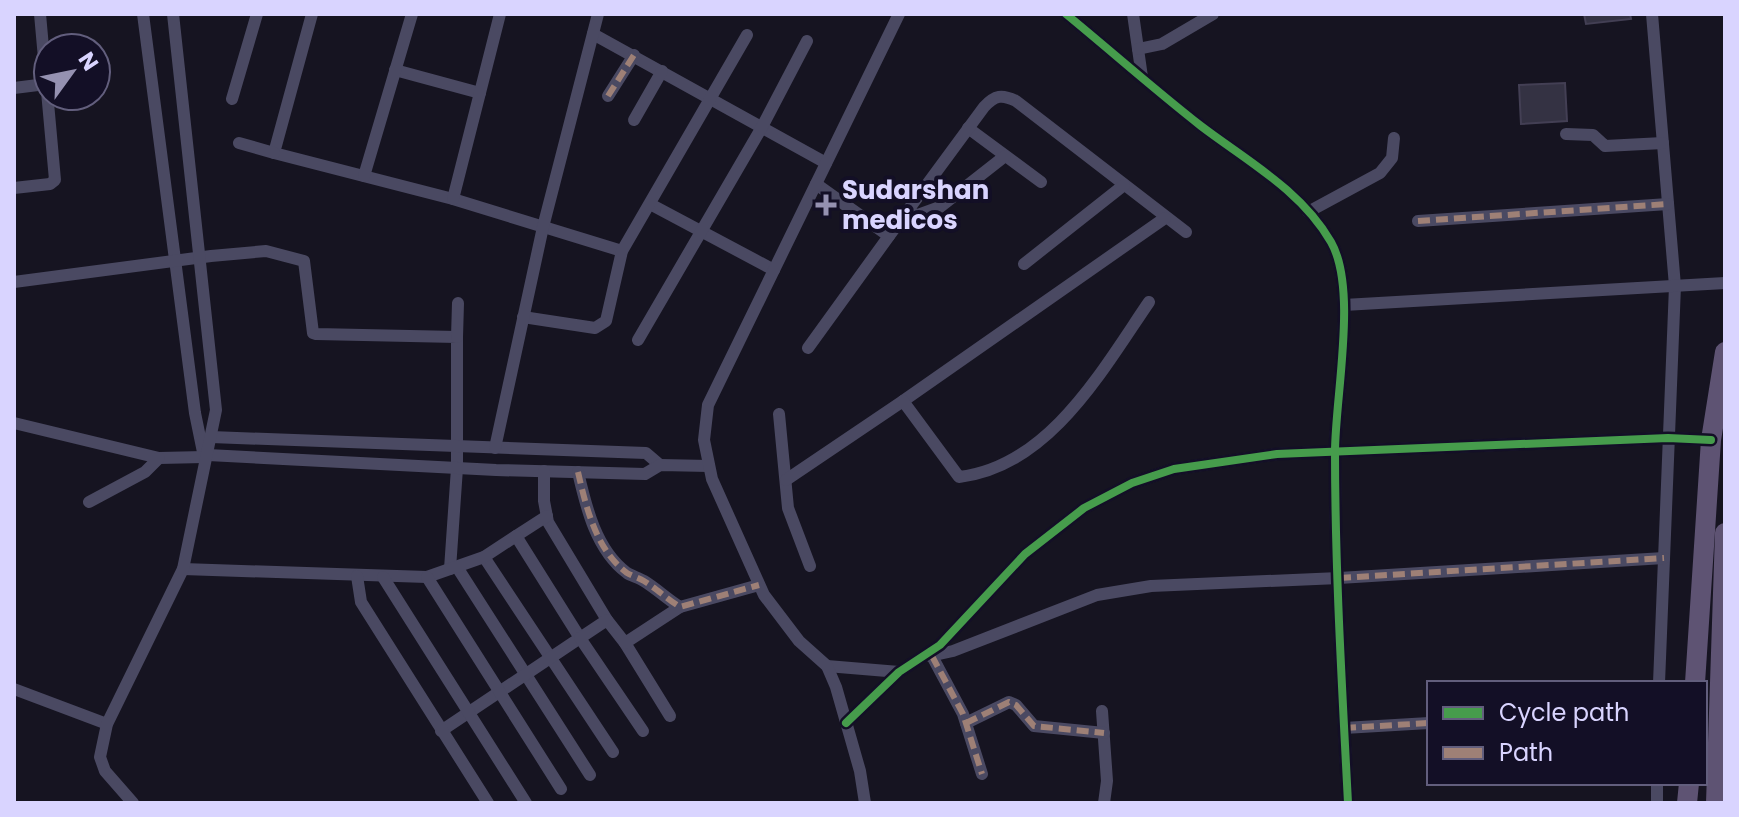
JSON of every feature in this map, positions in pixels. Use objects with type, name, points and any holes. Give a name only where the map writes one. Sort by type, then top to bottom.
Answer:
[{"type":"main road","points":[[1695,681],[1711,440],[1725,352]]},
{"type":"main road","points":[[1716,803],[1721,748],[1725,533]]},
{"type":"street","points":[[143,14],[195,413],[206,459]]},
{"type":"street","points":[[133,803],[105,771],[100,757],[107,724],[183,569],[216,410],[173,14]]},
{"type":"street","points":[[232,99],[257,14]]},
{"type":"street","points":[[274,153],[312,14]]},
{"type":"street","points":[[364,176],[412,14]]},
{"type":"street","points":[[453,199],[500,14]]},
{"type":"street","points":[[495,448],[543,227],[598,14]]},
{"type":"street","points":[[865,803],[860,771],[827,666],[799,641],[764,595],[712,479],[704,440],[708,405],[899,14]]},
{"type":"street","points":[[1066,14],[1200,125],[1286,188],[1332,244],[1340,270],[1344,305],[1335,450],[1348,803]]},
{"type":"street","points":[[1133,14],[1142,77]]},
{"type":"street","points":[[1138,49],[1162,44],[1213,14]]},
{"type":"street","points":[[1652,14],[1675,286],[1659,681]]},
{"type":"street","points":[[593,34],[826,163]]},
{"type":"street","points":[[523,317],[595,328],[606,321],[622,251],[747,35]]},
{"type":"street","points":[[638,340],[762,127],[807,41]]},
{"type":"street","points":[[608,96],[634,55]]},
{"type":"street","points":[[395,70],[480,93]]},
{"type":"street","points":[[634,120],[662,71]]},
{"type":"street","points":[[808,348],[993,97],[1005,95],[1016,101],[1186,232]]},
{"type":"street","points":[[14,188],[50,184],[55,180],[49,112]]},
{"type":"street","points":[[968,128],[1041,182]]},
{"type":"street","points":[[1566,134],[1593,135],[1605,146],[1663,143]]},
{"type":"street","points":[[1308,212],[1380,173],[1392,158],[1394,138]]},
{"type":"street","points":[[239,143],[453,199],[622,251]]},
{"type":"street","points":[[907,212],[918,215],[940,207],[1005,156]]},
{"type":"street","points":[[816,184],[889,236]]},
{"type":"street","points":[[1024,264],[1124,185]]},
{"type":"street","points":[[650,204],[774,270]]},
{"type":"street","points":[[1418,221],[1668,204]]},
{"type":"street","points":[[786,480],[1165,218]]},
{"type":"street","points":[[14,282],[266,251],[303,259],[313,333],[457,337]]},
{"type":"street","points":[[1344,305],[1725,283]]},
{"type":"street","points":[[903,401],[959,477],[985,473],[1044,438],[1068,415],[1149,302]]},
{"type":"street","points":[[458,303],[454,568],[590,775]]},
{"type":"street","points":[[779,414],[788,508],[810,566]]},
{"type":"street","points":[[14,423],[159,458],[645,474],[660,465],[709,466]]},
{"type":"street","points":[[211,437],[646,453],[660,465]]},
{"type":"street","points":[[846,723],[899,672],[927,657],[940,645],[1025,554],[1084,508],[1132,483],[1174,469],[1277,454],[1335,450],[1668,438],[1711,440]]},
{"type":"street","points":[[89,502],[145,472],[159,458]]},
{"type":"street","points":[[544,471],[547,516],[607,620],[625,643],[670,716]]},
{"type":"street","points":[[578,472],[587,513],[611,557],[625,571],[680,607]]},
{"type":"street","points":[[183,569],[427,577],[484,557],[547,516]]},
{"type":"street","points":[[516,536],[643,731]]},
{"type":"street","points":[[484,557],[613,752]]},
{"type":"street","points":[[927,657],[953,651],[1097,595],[1151,586],[1664,558]]},
{"type":"street","points":[[357,576],[361,602],[488,803]]},
{"type":"street","points":[[383,577],[526,803]]},
{"type":"street","points":[[427,577],[561,789]]},
{"type":"street","points":[[625,643],[680,607],[759,585]]},
{"type":"street","points":[[441,731],[607,620]]},
{"type":"street","points":[[927,657],[966,723],[982,774]]},
{"type":"street","points":[[827,666],[899,672]]},
{"type":"street","points":[[14,689],[107,724]]},
{"type":"street","points":[[966,723],[1009,702],[1034,726],[1104,733]]},
{"type":"street","points":[[1102,711],[1107,781],[1104,803]]},
{"type":"street","points":[[1344,728],[1427,723]]},
{"type":"building","points":[[1584,14],[1630,14],[1631,19],[1586,24]]},
{"type":"building","points":[[1565,83],[1567,121],[1521,124],[1519,85]]},
{"type":"marked path","points":[[608,96],[634,55]]},
{"type":"marked path","points":[[1418,221],[1668,204]]},
{"type":"marked path","points":[[578,472],[594,527],[607,552],[627,573],[644,581],[680,607],[759,585]]},
{"type":"marked path","points":[[1339,578],[1664,558]]},
{"type":"marked path","points":[[932,656],[963,714],[982,774]]},
{"type":"marked path","points":[[966,723],[1009,702],[1016,705],[1034,726],[1104,733]]},
{"type":"marked path","points":[[1344,728],[1427,723]]},
{"type":"cycle path","points":[[1066,14],[1201,126],[1289,192],[1319,224],[1339,262],[1344,315],[1335,496],[1348,803]]},
{"type":"cycle path","points":[[846,723],[899,672],[940,645],[1025,554],[1084,508],[1132,483],[1174,469],[1277,454],[1668,438],[1711,440]]},
{"type":"place","name":"Sudarshan medicos","points":[[826,205]]}]
